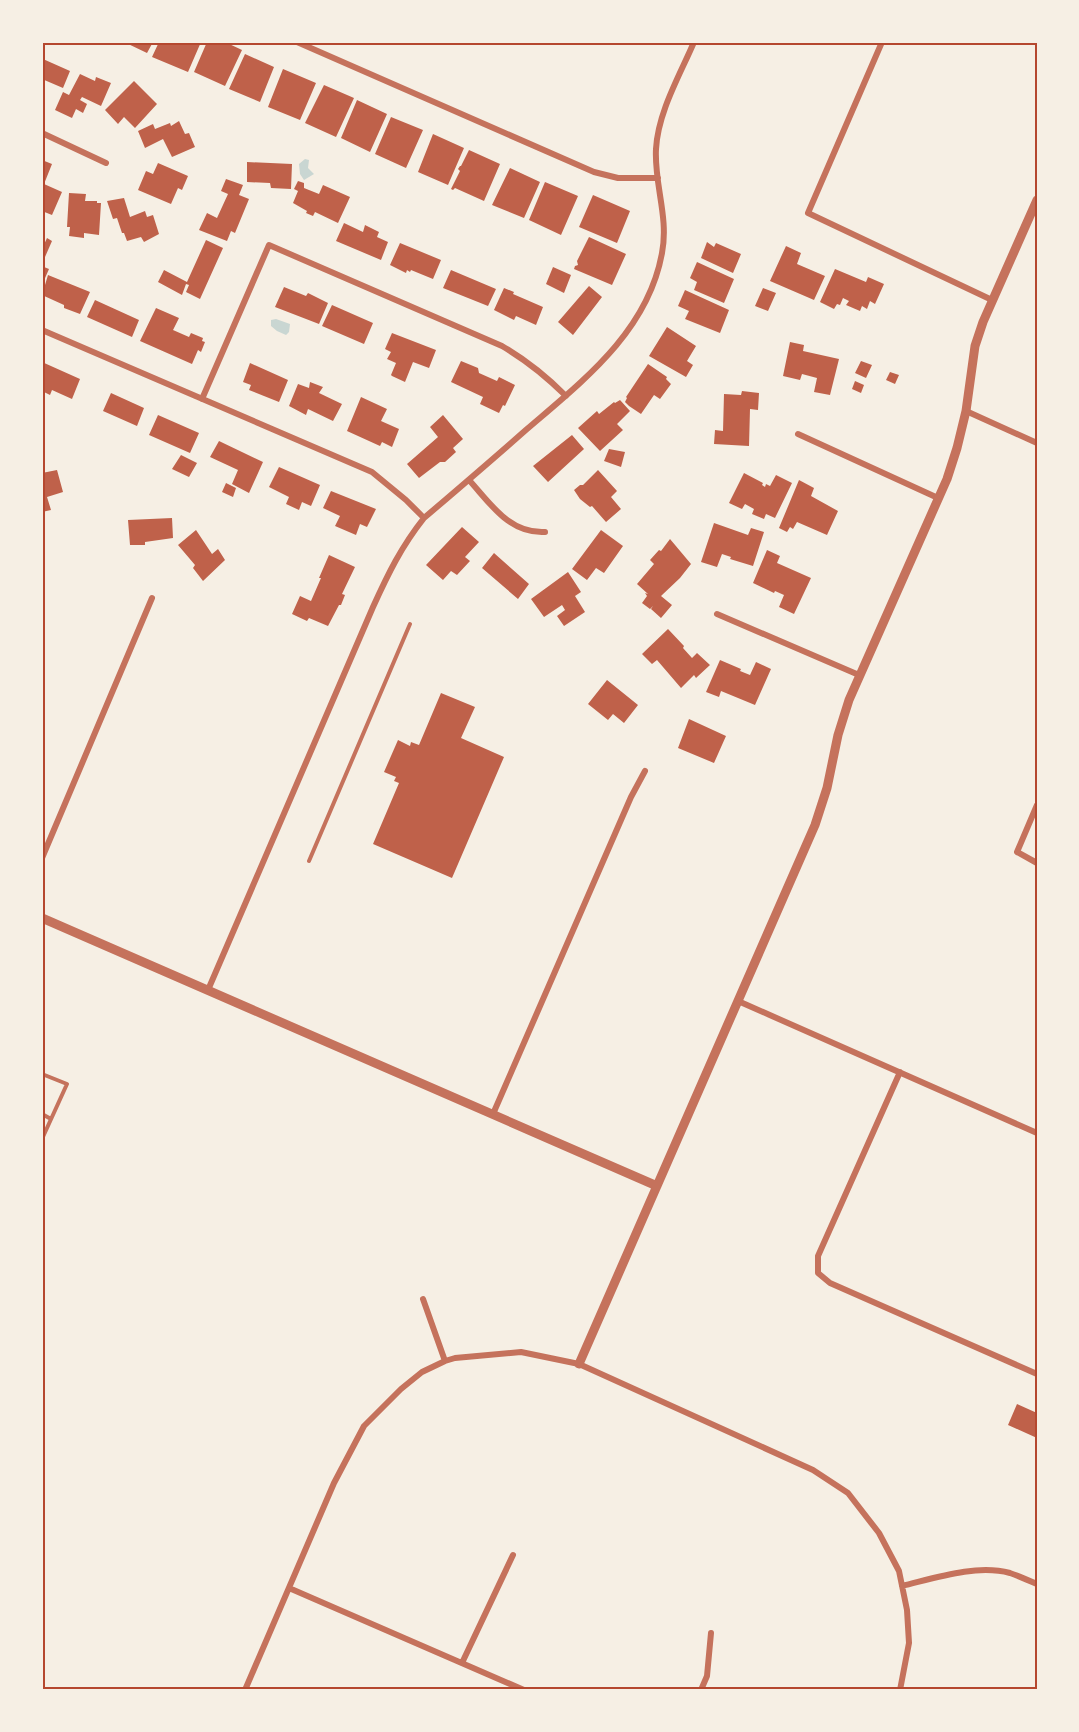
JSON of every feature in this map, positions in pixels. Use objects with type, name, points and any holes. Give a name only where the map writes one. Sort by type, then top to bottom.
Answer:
[{"type":"street","points":[[297,42],[594,172],[618,178],[643,180],[658,178]]},
{"type":"street","points":[[208,990],[390,568],[407,539],[424,518],[605,361],[636,321],[657,274],[665,231],[656,148],[663,115],[694,42]]},
{"type":"street","points":[[882,42],[808,213],[992,300]]},
{"type":"street","points":[[42,134],[106,163]]},
{"type":"street","points":[[579,1364],[820,813],[837,735],[859,675],[938,498],[957,448],[966,411],[975,346],[992,300],[1037,200]]},
{"type":"street","points":[[202,399],[269,245],[502,346],[520,356],[546,376],[566,396]]},
{"type":"street","points":[[42,330],[372,472],[424,518]]},
{"type":"street","points":[[966,411],[1037,443]]},
{"type":"street","points":[[798,434],[938,498]]},
{"type":"street","points":[[469,480],[513,526],[534,533],[545,532]]},
{"type":"street","points":[[42,858],[152,598]]},
{"type":"street","points":[[717,614],[859,675]]},
{"type":"street","points":[[493,1114],[631,797],[645,771]]},
{"type":"street","points":[[1037,805],[1017,852],[1037,863]]},
{"type":"street","points":[[42,918],[657,1186]]},
{"type":"street","points":[[738,1001],[1037,1132]]},
{"type":"street","points":[[900,1072],[818,1256],[818,1273],[830,1283],[1037,1374]]},
{"type":"street","points":[[423,1299],[445,1361]]},
{"type":"street","points":[[245,1690],[334,1483],[364,1426],[422,1372],[445,1361],[455,1358],[521,1352],[579,1364],[813,1470],[848,1494],[879,1533],[899,1571],[907,1610],[909,1643],[900,1690]]},
{"type":"street","points":[[462,1663],[513,1555]]},
{"type":"street","points":[[902,1586],[950,1575],[984,1571],[1009,1573],[1037,1584]]},
{"type":"street","points":[[289,1588],[524,1690]]},
{"type":"street","points":[[701,1690],[707,1676],[711,1634]]},
{"type":"lane","points":[[309,861],[410,624]]},
{"type":"lane","points":[[42,1074],[67,1084],[42,1139]]},
{"type":"lane","points":[[42,1114],[51,1119]]},
{"type":"shaded area","points":[[305,159],[309,160],[308,168],[314,174],[304,180],[300,174],[299,164]]},
{"type":"shaded area","points":[[276,319],[290,324],[286,335],[271,326],[271,320]]},
{"type":"building","points":[[124,42],[153,42],[147,53]]},
{"type":"building","points":[[159,42],[201,42],[188,72],[152,57]]},
{"type":"building","points":[[207,42],[225,42],[242,50],[225,86],[194,72]]},
{"type":"building","points":[[245,54],[274,67],[260,102],[229,89]]},
{"type":"building","points":[[43,59],[70,71],[63,88],[42,79]]},
{"type":"building","points":[[283,69],[316,83],[300,120],[268,107]]},
{"type":"building","points":[[80,74],[95,81],[96,77],[111,83],[101,106],[82,97],[80,100],[87,104],[83,113],[76,109],[72,118],[55,110],[63,92],[69,95]]},
{"type":"building","points":[[134,81],[157,104],[135,128],[124,117],[118,124],[105,110]]},
{"type":"building","points":[[324,85],[354,98],[336,137],[305,123]]},
{"type":"building","points":[[357,100],[387,114],[370,152],[341,138]]},
{"type":"building","points":[[391,117],[423,130],[406,168],[375,154]]},
{"type":"building","points":[[179,121],[185,134],[189,133],[195,147],[172,157],[163,139],[145,148],[138,131],[153,124],[155,129],[170,123],[171,126]]},
{"type":"building","points":[[433,134],[464,148],[448,185],[418,172]]},
{"type":"building","points":[[469,150],[500,164],[484,201],[455,188],[451,189],[460,171],[458,169]]},
{"type":"building","points":[[42,160],[52,164],[44,184],[62,192],[52,215],[42,211]]},
{"type":"building","points":[[247,162],[292,164],[291,189],[271,188],[270,183],[247,182]]},
{"type":"building","points":[[158,163],[188,176],[182,190],[178,188],[171,204],[138,190],[146,171],[153,174]]},
{"type":"building","points":[[510,168],[540,182],[524,218],[492,205]]},
{"type":"building","points":[[226,179],[243,185],[239,195],[249,199],[235,233],[231,231],[227,241],[199,230],[207,213],[217,218],[228,194],[221,191]]},
{"type":"building","points":[[298,181],[304,183],[304,188],[319,194],[323,185],[350,197],[338,223],[315,212],[313,216],[306,213],[307,211],[293,203],[298,191],[294,189]]},
{"type":"building","points":[[545,182],[578,196],[561,235],[529,220]]},
{"type":"building","points":[[69,193],[86,194],[85,201],[101,203],[99,235],[84,233],[84,238],[69,236],[70,227],[67,227]]},
{"type":"building","points":[[593,195],[630,211],[617,243],[579,227]]},
{"type":"building","points":[[124,198],[130,217],[145,211],[147,217],[153,215],[159,234],[144,242],[141,237],[127,241],[117,218],[113,219],[107,201]]},
{"type":"building","points":[[344,223],[363,232],[365,225],[379,232],[377,237],[388,242],[381,260],[336,241]]},
{"type":"building","points":[[589,237],[626,254],[612,285],[574,269],[578,265],[577,261]]},
{"type":"building","points":[[47,238],[52,241],[45,257],[42,255],[42,249]]},
{"type":"building","points":[[206,240],[223,248],[200,299],[186,292],[189,285],[186,284],[182,295],[158,282],[164,270],[187,282]]},
{"type":"building","points":[[707,242],[714,247],[716,243],[741,254],[733,273],[701,258]]},
{"type":"building","points":[[400,243],[441,260],[433,279],[411,270],[410,272],[407,270],[406,273],[390,265]]},
{"type":"building","points":[[786,246],[801,253],[797,264],[825,276],[814,300],[770,281]]},
{"type":"building","points":[[697,262],[734,279],[724,303],[694,290],[697,282],[690,278]]},
{"type":"building","points":[[44,267],[49,269],[42,285],[42,270]]},
{"type":"building","points":[[553,267],[571,275],[564,293],[546,284]]},
{"type":"building","points":[[835,269],[866,282],[868,277],[884,284],[875,304],[870,301],[867,309],[862,306],[860,311],[846,305],[849,301],[843,298],[840,305],[837,304],[834,309],[820,302]]},
{"type":"building","points":[[451,270],[496,289],[488,306],[443,288]]},
{"type":"building","points":[[48,275],[90,292],[80,314],[42,295]]},
{"type":"building","points":[[589,286],[602,297],[573,335],[558,322]]},
{"type":"building","points":[[284,287],[306,296],[308,293],[328,303],[319,324],[275,307]]},
{"type":"building","points":[[504,288],[543,307],[536,325],[516,316],[514,320],[494,310]]},
{"type":"building","points":[[763,288],[776,293],[768,311],[755,306]]},
{"type":"building","points":[[685,290],[729,310],[720,333],[685,319],[689,311],[678,306]]},
{"type":"building","points":[[95,300],[139,320],[132,337],[87,317]]},
{"type":"building","points":[[332,305],[373,323],[364,344],[322,326]]},
{"type":"building","points":[[156,308],[179,318],[173,330],[189,337],[191,333],[203,338],[202,341],[205,342],[201,352],[198,350],[192,364],[140,341]]},
{"type":"building","points":[[667,327],[696,346],[687,361],[693,365],[686,377],[649,356]]},
{"type":"building","points":[[392,333],[436,350],[429,368],[413,362],[405,382],[392,376],[396,363],[387,359],[391,352],[385,349]]},
{"type":"building","points":[[790,342],[804,345],[803,351],[839,359],[830,395],[814,392],[817,378],[802,374],[800,380],[783,376]]},
{"type":"building","points":[[461,361],[478,368],[479,373],[497,381],[499,377],[515,385],[499,413],[480,404],[483,397],[451,382]]},
{"type":"building","points":[[861,361],[872,365],[866,378],[855,373]]},
{"type":"building","points":[[42,362],[80,379],[72,399],[52,390],[50,395],[42,391]]},
{"type":"building","points":[[250,363],[288,380],[279,402],[249,390],[251,385],[243,382]]},
{"type":"building","points":[[648,364],[667,377],[666,379],[671,384],[660,399],[654,395],[641,414],[625,402]]},
{"type":"building","points":[[890,372],[899,375],[895,384],[886,380]]},
{"type":"building","points":[[855,381],[864,385],[861,393],[852,389]]},
{"type":"building","points":[[310,382],[323,387],[319,393],[342,404],[333,421],[308,409],[306,415],[289,406],[298,384],[309,388]]},
{"type":"building","points":[[742,391],[759,393],[758,410],[750,409],[749,446],[714,444],[715,430],[723,431],[724,394],[741,395]]},
{"type":"building","points":[[111,393],[144,408],[137,426],[103,411]]},
{"type":"building","points":[[361,397],[387,409],[381,421],[399,429],[392,447],[382,442],[380,446],[347,431]]},
{"type":"building","points":[[620,400],[630,411],[617,424],[623,430],[600,451],[578,428],[597,411],[599,414]]},
{"type":"building","points":[[158,415],[199,433],[190,453],[149,435]]},
{"type":"building","points":[[443,415],[463,439],[453,448],[456,452],[445,462],[440,462],[419,478],[407,464],[438,437],[430,427]]},
{"type":"building","points":[[572,435],[584,449],[548,482],[533,466]]},
{"type":"building","points":[[219,441],[263,462],[249,493],[232,484],[238,470],[210,457]]},
{"type":"building","points":[[609,449],[625,452],[621,467],[604,461]]},
{"type":"building","points":[[181,455],[197,463],[189,477],[172,469]]},
{"type":"building","points":[[279,467],[320,485],[311,506],[302,502],[299,510],[286,504],[289,497],[269,487]]},
{"type":"building","points":[[57,470],[63,492],[47,497],[51,510],[42,512],[42,473]]},
{"type":"building","points":[[598,470],[617,491],[611,497],[621,509],[606,522],[592,506],[590,507],[580,499],[574,490],[583,485]]},
{"type":"building","points":[[744,473],[763,483],[765,487],[766,484],[770,486],[776,475],[792,483],[775,518],[766,514],[764,519],[752,514],[754,509],[745,504],[742,509],[729,503]]},
{"type":"building","points":[[799,480],[814,488],[811,496],[838,511],[827,535],[797,522],[793,529],[790,527],[787,532],[779,528]]},
{"type":"building","points":[[226,483],[236,488],[233,497],[222,492]]},
{"type":"building","points":[[331,491],[376,509],[367,527],[360,524],[356,535],[335,526],[340,516],[323,508]]},
{"type":"building","points":[[172,518],[173,538],[145,542],[145,545],[130,545],[128,520]]},
{"type":"building","points":[[714,523],[748,535],[751,528],[764,532],[753,566],[722,554],[717,567],[701,562]]},
{"type":"building","points":[[462,527],[479,542],[465,557],[470,561],[457,575],[451,571],[443,580],[426,565]]},
{"type":"building","points":[[196,530],[212,554],[218,549],[225,560],[203,581],[193,568],[195,565],[178,545]]},
{"type":"building","points":[[601,530],[623,546],[604,573],[596,568],[587,580],[572,569]]},
{"type":"building","points":[[670,539],[691,564],[661,596],[672,605],[661,618],[651,609],[653,606],[650,609],[642,603],[647,596],[645,593],[648,594],[637,584],[654,564],[650,560]]},
{"type":"building","points":[[767,550],[780,556],[777,563],[811,578],[794,614],[779,607],[784,595],[753,583]]},
{"type":"building","points":[[494,553],[529,584],[518,599],[482,568]]},
{"type":"building","points":[[329,555],[355,567],[342,594],[345,595],[341,605],[328,626],[309,618],[307,621],[292,614],[300,596],[311,601]]},
{"type":"building","points":[[568,572],[581,592],[575,596],[585,612],[564,626],[557,616],[565,610],[562,605],[544,617],[531,599]]},
{"type":"building","points":[[668,629],[692,658],[697,653],[710,665],[696,678],[694,675],[681,688],[657,660],[652,664],[642,654]]},
{"type":"building","points":[[720,660],[750,675],[756,662],[771,669],[755,705],[721,691],[719,697],[706,692]]},
{"type":"building","points":[[607,680],[638,705],[624,723],[613,714],[608,720],[588,704]]},
{"type":"building","points":[[441,693],[475,707],[461,738],[504,757],[452,878],[373,844],[399,783],[394,781],[396,777],[384,772],[398,740],[410,746],[411,742],[419,745]]},
{"type":"building","points":[[689,719],[726,736],[714,763],[678,748]]},
{"type":"building","points":[[1017,1404],[1037,1413],[1037,1438],[1008,1425]]}]
